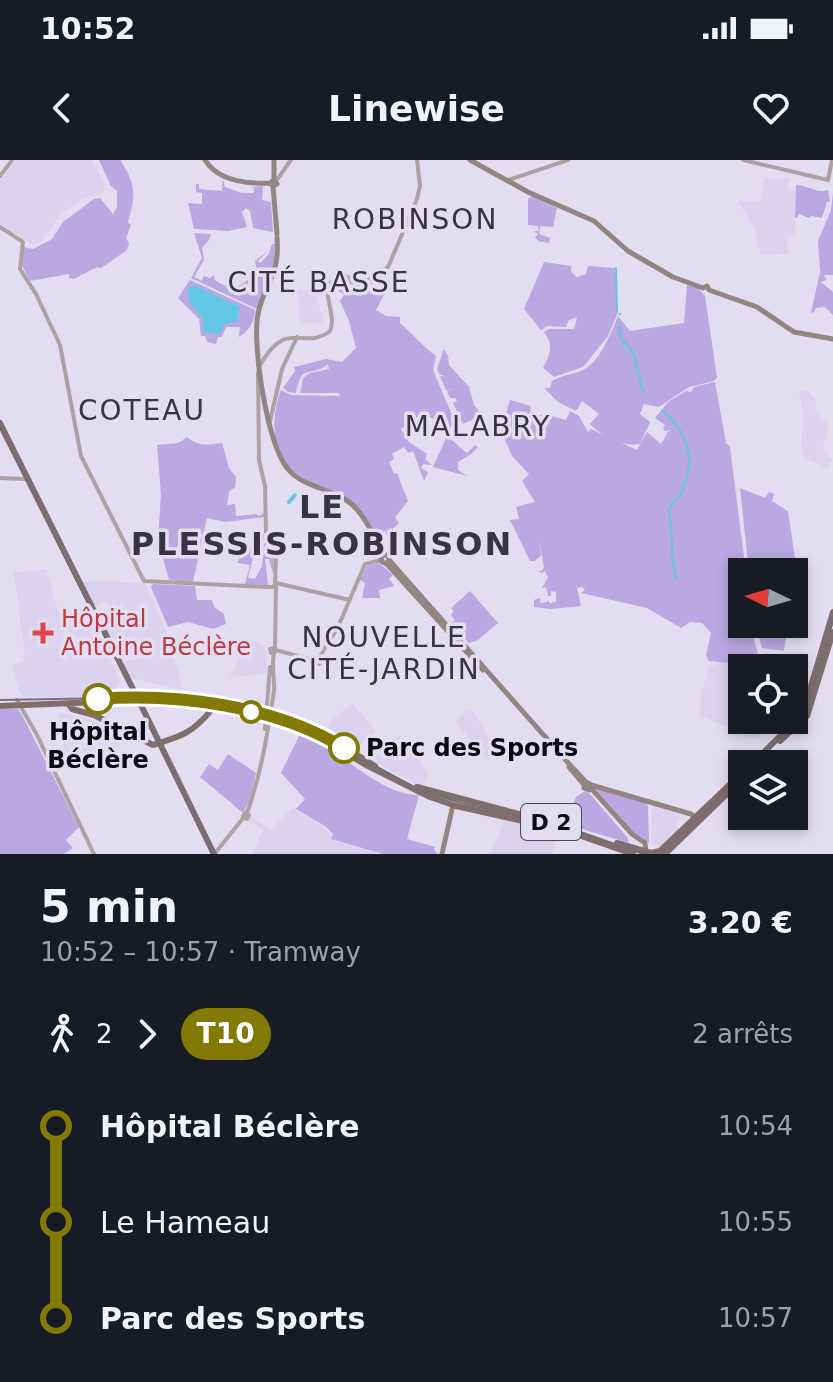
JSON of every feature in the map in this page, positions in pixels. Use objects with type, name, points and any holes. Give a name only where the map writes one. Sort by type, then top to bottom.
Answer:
[{"type":"main road","points":[[205,160],[221,175],[249,184],[273,182]]},
{"type":"main road","points":[[274,160],[277,267],[259,311],[257,347],[258,368],[273,433],[288,469],[348,501],[362,517],[385,559],[632,837],[643,844],[645,851],[662,850],[697,820]]},
{"type":"main road","points":[[470,160],[594,221],[628,251],[673,277],[757,307],[794,332],[833,339]]},
{"type":"main road","points":[[0,423],[158,743],[216,853]]},
{"type":"main road","points":[[768,750],[803,713],[833,612]]},
{"type":"main road","points":[[770,750],[807,716],[833,632]]},
{"type":"main road","name":"D 2","points":[[0,705],[70,706],[128,700],[186,699],[268,717],[318,731],[404,786],[455,806],[563,830],[633,854]]},
{"type":"main road","name":"D 2","points":[[173,701],[210,710],[268,717]]},
{"type":"main road","points":[[70,706],[147,743],[175,740],[191,731],[210,710]]},
{"type":"main road","name":"D 2","points":[[365,762],[419,788],[555,823],[645,851]]},
{"type":"main road","points":[[588,786],[691,814],[697,820]]},
{"type":"main road","points":[[665,854],[728,790]]},
{"type":"main road","points":[[442,854],[455,806]]},
{"type":"street","points":[[0,176],[12,160]]},
{"type":"street","points":[[273,182],[291,160]]},
{"type":"street","points":[[261,763],[274,689],[272,618],[276,559],[266,532],[266,494],[259,460],[258,368],[275,343],[283,339],[321,336],[332,328],[327,291],[331,282],[344,277],[373,279],[387,268],[419,194],[417,160]]},
{"type":"street","points":[[508,180],[568,160]]},
{"type":"street","points":[[743,160],[829,179],[832,160]]},
{"type":"street","points":[[0,227],[23,242],[20,270],[36,294],[60,345],[81,456],[144,581],[274,584],[350,600]]},
{"type":"street","points":[[270,421],[282,369],[297,337]]},
{"type":"street","points":[[0,478],[24,479],[27,476]]},
{"type":"street","points":[[273,651],[318,660],[365,564],[385,559]]},
{"type":"street","points":[[273,651],[274,584]]},
{"type":"street","points":[[272,618],[274,629]]},
{"type":"street","points":[[21,705],[94,854]]},
{"type":"street","points":[[216,853],[245,815],[261,763],[268,717]]},
{"type":"street","points":[[264,738],[264,748]]},
{"type":"shaded area","points":[[15,160],[92,160],[105,190],[81,200],[61,214],[41,242],[31,244],[0,224],[0,181]]},
{"type":"shaded area","points":[[99,160],[120,160],[132,183],[127,250],[101,268],[97,267],[74,279],[69,278],[69,274],[30,281],[21,264],[24,247],[33,249],[52,239],[63,222],[94,199],[100,198],[113,214],[117,207],[117,191],[111,186]]},
{"type":"shaded area","points":[[765,178],[789,179],[788,189],[796,189],[795,235],[787,236],[788,254],[761,255],[754,228],[738,201],[760,201]]},
{"type":"shaded area","points":[[223,179],[225,187],[242,193],[254,193],[251,187],[263,186],[262,200],[271,202],[273,232],[253,228],[250,211],[246,208],[242,212],[247,227],[228,231],[194,229],[188,203],[202,204],[202,193],[196,192],[196,184],[199,184],[199,189],[222,191]]},
{"type":"shaded area","points":[[796,185],[828,190],[830,202],[827,202],[822,218],[799,214],[795,217]]},
{"type":"shaded area","points":[[833,193],[833,275],[824,275],[827,280],[821,282],[833,292],[833,315],[825,307],[816,308],[811,313],[820,272],[818,241],[831,210]]},
{"type":"shaded area","points":[[532,196],[557,208],[553,227],[540,226],[539,234],[550,238],[549,243],[538,241],[535,237],[538,234],[534,231],[539,231],[538,226],[528,225],[528,199]]},
{"type":"shaded area","points":[[194,233],[211,234],[202,248],[204,260],[194,277],[202,281],[204,276],[210,278],[214,275],[215,280],[233,287],[248,280],[257,270],[255,261],[268,251],[258,261],[260,263],[275,244],[274,266],[257,309],[191,278],[202,258]]},
{"type":"shaded area","points":[[544,262],[571,266],[571,272],[577,277],[586,274],[588,266],[616,268],[617,315],[608,336],[583,367],[554,377],[543,368],[550,350],[544,332],[549,329],[574,329],[577,317],[569,320],[566,327],[547,326],[541,330],[524,309]]},
{"type":"shaded area","points":[[342,278],[357,279],[362,285],[372,281],[384,295],[376,310],[386,316],[400,317],[400,323],[436,356],[433,370],[455,422],[445,434],[448,428],[423,413],[401,429],[409,442],[427,454],[425,459],[432,465],[423,464],[421,468],[428,472],[424,481],[413,451],[408,453],[404,447],[392,454],[394,459],[389,462],[408,501],[395,517],[399,523],[387,535],[385,531],[377,536],[354,506],[294,472],[280,455],[275,434],[275,411],[281,390],[291,395],[340,396],[339,393],[300,393],[303,378],[310,373],[329,369],[328,364],[304,374],[296,393],[283,388],[295,371],[294,367],[326,359],[342,362],[356,348],[340,301],[344,295],[331,284],[341,279],[341,283]]},
{"type":"shaded area","points":[[190,280],[255,310],[248,329],[239,337],[240,327],[226,327],[216,344],[207,342],[205,336],[201,336],[199,319],[178,298]]},
{"type":"shaded area","points":[[687,285],[698,288],[705,296],[717,377],[714,381],[689,387],[659,407],[644,404],[640,414],[650,422],[640,444],[620,442],[599,432],[590,424],[599,414],[582,401],[576,411],[558,402],[544,388],[550,388],[556,379],[589,367],[604,346],[618,316],[630,331],[684,323]]},
{"type":"shaded area","points":[[297,290],[316,290],[323,322],[300,323]]},
{"type":"shaded area","points":[[444,349],[449,365],[469,387],[479,411],[472,420],[463,424],[451,399],[453,403],[457,401],[450,398],[447,392],[453,388],[447,391],[440,377],[444,375],[440,375],[437,369]]},
{"type":"shaded area","points":[[715,382],[726,443],[730,447],[744,557],[728,558],[728,638],[753,638],[758,653],[728,654],[728,663],[709,661],[706,655],[711,633],[702,623],[690,622],[681,628],[647,608],[581,593],[585,590],[582,587],[577,588],[581,606],[534,607],[534,600],[540,598],[540,603],[547,600],[556,602],[556,592],[551,591],[551,596],[548,596],[546,587],[542,588],[548,577],[545,571],[538,571],[544,567],[539,540],[541,555],[530,561],[510,520],[519,519],[516,507],[535,502],[522,481],[529,474],[512,456],[501,431],[510,400],[531,406],[533,415],[566,420],[570,411],[579,416],[588,432],[591,429],[637,450],[647,432],[661,444],[672,430],[665,431],[665,425],[655,418],[668,402],[686,391],[691,392],[694,387]]},
{"type":"shaded area","points":[[807,390],[816,399],[815,412],[829,423],[823,446],[824,453],[832,460],[828,468],[805,458],[801,452],[803,413],[799,392]]},
{"type":"shaded area","points":[[447,436],[467,453],[475,445],[478,447],[458,462],[458,470],[467,476],[433,467]]},
{"type":"shaded area","points":[[187,437],[203,444],[222,443],[229,468],[236,477],[227,505],[235,504],[236,516],[259,516],[264,513],[264,517],[226,522],[207,518],[193,582],[169,580],[158,540],[161,494],[157,445],[178,443]]},
{"type":"shaded area","points":[[740,488],[765,498],[769,492],[774,494],[772,501],[788,511],[795,558],[748,558]]},
{"type":"shaded area","points":[[263,533],[266,541],[257,541],[248,578],[255,579],[262,566],[264,543],[273,556],[273,574],[269,559],[265,559],[268,585],[245,584],[250,565],[238,563],[240,549],[253,549],[255,539]]},
{"type":"shaded area","points":[[379,563],[393,575],[389,579],[394,586],[379,590],[380,598],[362,598],[365,583],[360,580],[367,566]]},
{"type":"shaded area","name":"Hôpital Antoine Béclère","points":[[46,569],[65,635],[69,634],[66,621],[89,614],[121,682],[114,693],[66,698],[27,697],[19,692],[12,665],[24,661],[25,654],[14,573]]},
{"type":"shaded area","points":[[82,582],[145,583],[166,630],[183,691],[130,677],[122,661],[137,659],[132,640],[115,645],[106,629],[117,624],[108,601],[94,606]]},
{"type":"shaded area","points":[[153,584],[195,586],[197,600],[212,600],[214,607],[224,614],[226,624],[213,629],[188,622],[168,627],[151,587]]},
{"type":"shaded area","points":[[470,591],[498,623],[478,640],[469,643],[451,624],[455,620],[451,608]]},
{"type":"shaded area","points":[[760,638],[786,638],[784,651],[762,648]]},
{"type":"shaded area","points":[[253,640],[267,651],[267,673],[230,675],[245,650],[256,647],[252,645]]},
{"type":"shaded area","points":[[716,662],[728,663],[728,728],[700,716],[709,665],[715,666]]},
{"type":"shaded area","points":[[352,703],[376,731],[356,749],[325,732],[331,721]]},
{"type":"shaded area","points":[[0,709],[18,709],[79,827],[66,840],[73,848],[64,854],[0,854]]},
{"type":"shaded area","points":[[467,711],[474,711],[497,754],[489,760],[455,722]]},
{"type":"shaded area","points":[[57,713],[81,716],[122,734],[119,746],[116,749],[109,743],[102,757],[63,751],[65,738]]},
{"type":"shaded area","name":"Parc des Sports","points":[[301,732],[349,758],[348,762],[382,784],[400,792],[419,795],[407,839],[435,847],[438,854],[383,854],[331,839],[333,834],[325,826],[296,809],[305,799],[281,773]]},
{"type":"shaded area","points":[[744,734],[762,734],[758,740]]},
{"type":"shaded area","points":[[399,735],[418,756],[428,775],[421,787],[371,760]]},
{"type":"shaded area","points":[[228,754],[256,773],[243,813],[200,777],[209,764],[218,770]]},
{"type":"shaded area","points":[[594,787],[644,802],[648,806],[649,843],[636,835]]},
{"type":"shaded area","points":[[585,791],[629,843],[565,824],[576,797]]},
{"type":"shaded area","points":[[653,806],[681,815],[676,826],[679,829],[660,846],[652,844]]},
{"type":"shaded area","points":[[293,808],[323,827],[332,840],[381,854],[252,854],[263,830],[247,819],[250,816],[271,829]]},
{"type":"shaded area","points":[[505,820],[558,832],[553,854],[490,854]]},
{"type":"water","points":[[196,286],[240,307],[237,322],[224,324],[220,334],[204,332],[202,317],[189,302],[188,288]]},
{"type":"waterway","points":[[616,268],[617,312]]},
{"type":"waterway","points":[[620,326],[622,339],[635,357],[643,392]]},
{"type":"waterway","points":[[662,410],[684,438],[689,459],[685,483],[669,510],[677,579]]},
{"type":"waterway","points":[[289,502],[295,495]]},
{"type":"tram line","points":[[0,428],[212,854]]},
{"type":"tram line","points":[[768,750],[805,714],[833,621]]},
{"type":"tram line","points":[[0,700],[168,697],[266,716],[312,731],[419,790],[572,829],[643,854]]},
{"type":"tram line","name":"T10","points":[[98,699],[168,697],[225,707],[303,727],[344,748]]},
{"type":"tram line","points":[[660,854],[728,788]]},
{"type":"place","name":"Hôpital Antoine Béclère","points":[[43,633]]},
{"type":"place","name":"Hôpital Béclère","points":[[98,699]]},
{"type":"place","name":"Parc des Sports","points":[[344,748]]},
{"type":"district","name":"ROBINSON","points":[[415,219]]},
{"type":"district","name":"CITÉ BASSE","points":[[319,282]]},
{"type":"district","name":"COTEAU","points":[[142,410]]},
{"type":"district","name":"MALABRY","points":[[478,426]]},
{"type":"district","name":"LE PLESSIS-ROBINSON","points":[[322,526]]},
{"type":"district","name":"NOUVELLE CITÉ-JARDIN","points":[[384,653]]}]
